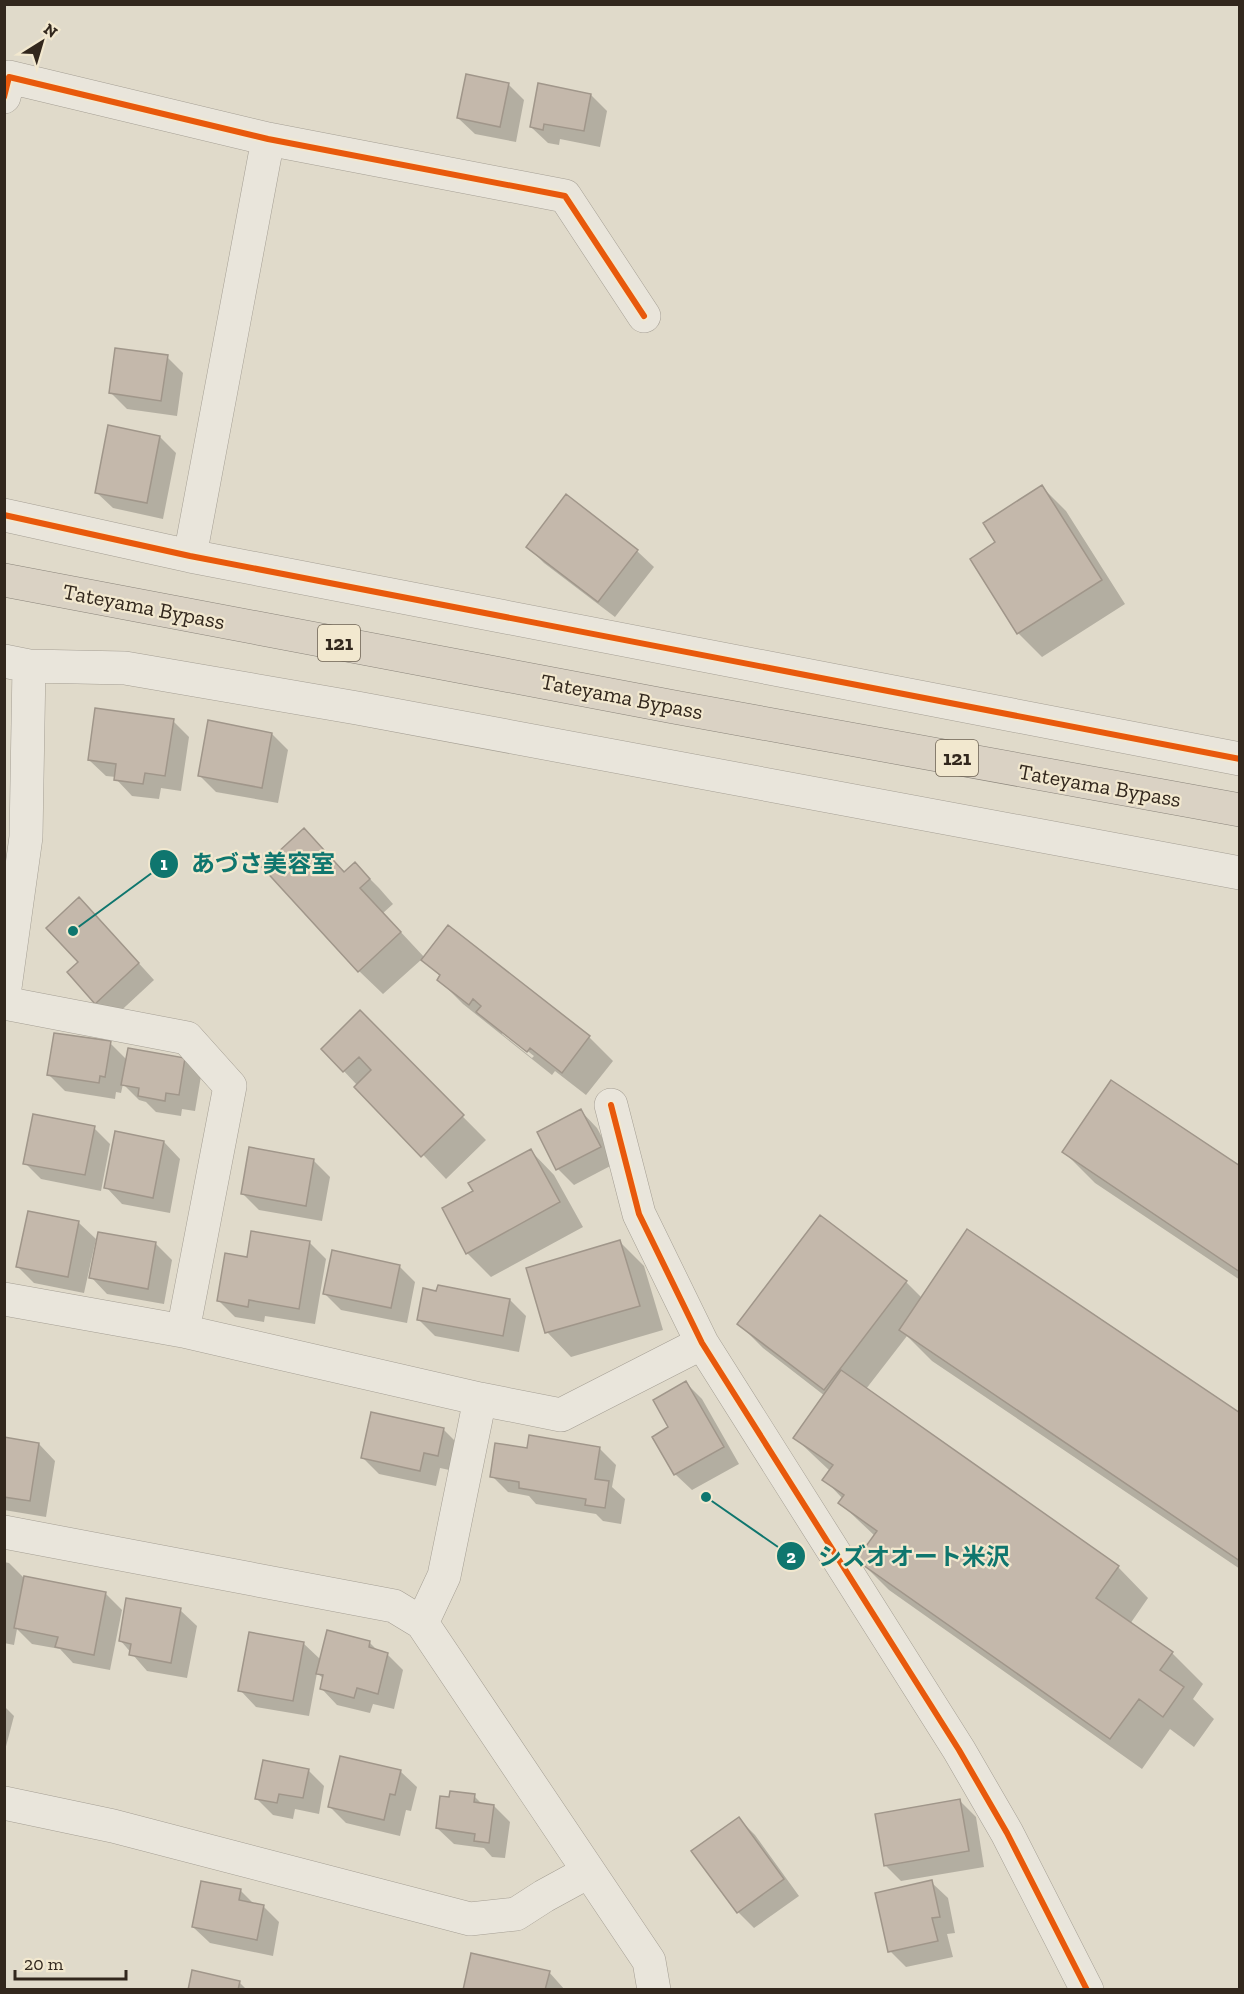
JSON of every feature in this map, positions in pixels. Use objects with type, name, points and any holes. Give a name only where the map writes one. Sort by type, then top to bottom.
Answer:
[{"type":"highway","name":"Tateyama Bypass","points":[[4,580],[1239,810]]},
{"type":"street","points":[[4,97],[9,77],[268,139],[565,196],[644,316]]},
{"type":"street","points":[[190,556],[268,139]]},
{"type":"street","points":[[4,515],[190,556],[1239,759]]},
{"type":"street","points":[[4,995],[26,837],[17,664],[125,668],[1239,873]]},
{"type":"street","points":[[4,1003],[187,1038],[230,1086],[183,1331]]},
{"type":"street","points":[[611,1105],[639,1214],[702,1343],[959,1750],[1007,1833],[1087,1989]]},
{"type":"street","points":[[4,1299],[183,1331],[480,1399],[561,1415],[702,1343]]},
{"type":"street","points":[[422,1623],[444,1576],[480,1399]]},
{"type":"street","points":[[4,1532],[394,1606],[422,1623],[649,1961],[654,1989]]},
{"type":"street","points":[[4,1803],[113,1826],[470,1919],[516,1914],[588,1872]]},
{"type":"building","points":[[466,74],[509,83],[500,127],[457,118]]},
{"type":"building","points":[[538,83],[591,94],[584,131],[544,124],[543,130],[530,127]]},
{"type":"building","points":[[115,348],[168,355],[161,401],[109,393]]},
{"type":"building","points":[[108,425],[160,436],[147,503],[95,493]]},
{"type":"building","points":[[1042,485],[1102,580],[1017,634],[970,559],[995,542],[983,523]]},
{"type":"building","points":[[566,494],[638,550],[598,602],[526,547]]},
{"type":"building","points":[[95,708],[174,719],[165,776],[145,773],[143,784],[114,780],[116,764],[88,760]]},
{"type":"building","points":[[208,720],[272,733],[262,788],[198,776]]},
{"type":"building","points":[[304,828],[344,872],[355,862],[370,879],[360,888],[401,932],[358,972],[262,867]]},
{"type":"building","points":[[79,897],[139,963],[95,1004],[67,972],[78,962],[46,928]]},
{"type":"building","points":[[448,925],[590,1036],[562,1073],[530,1048],[527,1052],[476,1012],[481,1006],[473,999],[469,1005],[437,980],[440,975],[421,960]]},
{"type":"building","points":[[360,1010],[464,1115],[421,1157],[354,1087],[371,1070],[359,1057],[343,1072],[321,1049]]},
{"type":"building","points":[[54,1033],[111,1041],[105,1077],[100,1076],[99,1083],[47,1075]]},
{"type":"building","points":[[128,1048],[185,1058],[179,1095],[166,1093],[165,1101],[138,1096],[139,1088],[121,1085]]},
{"type":"building","points":[[1111,1080],[1240,1166],[1240,1272],[1062,1152]]},
{"type":"building","points":[[581,1109],[601,1147],[556,1170],[537,1132]]},
{"type":"building","points":[[33,1114],[95,1126],[85,1175],[23,1164]]},
{"type":"building","points":[[115,1131],[164,1141],[153,1198],[104,1188]]},
{"type":"building","points":[[249,1147],[314,1159],[306,1206],[241,1194]]},
{"type":"building","points":[[531,1149],[560,1202],[466,1254],[442,1208],[473,1191],[468,1183]]},
{"type":"building","points":[[28,1211],[79,1221],[68,1277],[16,1267]]},
{"type":"building","points":[[820,1215],[907,1281],[824,1390],[737,1324]]},
{"type":"building","points":[[967,1229],[1240,1413],[1240,1561],[899,1330]]},
{"type":"building","points":[[251,1231],[310,1241],[299,1309],[249,1300],[248,1307],[217,1301],[225,1253],[247,1257]]},
{"type":"building","points":[[98,1232],[156,1242],[148,1289],[89,1278]]},
{"type":"building","points":[[620,1240],[640,1306],[545,1333],[526,1268]]},
{"type":"building","points":[[332,1250],[400,1265],[391,1308],[323,1294]]},
{"type":"building","points":[[438,1285],[510,1299],[503,1336],[417,1320],[423,1288],[436,1291]]},
{"type":"building","points":[[841,1370],[1119,1566],[1096,1598],[1173,1652],[1160,1670],[1184,1687],[1163,1717],[1139,1699],[1110,1739],[856,1560],[877,1531],[838,1503],[844,1495],[822,1480],[833,1465],[793,1438]]},
{"type":"building","points":[[686,1381],[724,1447],[674,1475],[652,1437],[668,1427],[653,1400]]},
{"type":"building","points":[[371,1412],[444,1428],[438,1456],[424,1453],[420,1471],[361,1458]]},
{"type":"building","points":[[529,1435],[600,1447],[595,1479],[609,1481],[605,1508],[585,1505],[586,1499],[519,1488],[519,1482],[490,1477],[495,1443],[527,1448]]},
{"type":"building","points":[[4,1437],[39,1443],[30,1501],[4,1497]]},
{"type":"building","points":[[24,1576],[106,1592],[94,1655],[55,1647],[58,1637],[14,1628]]},
{"type":"building","points":[[126,1598],[181,1608],[171,1663],[129,1655],[131,1644],[119,1641]]},
{"type":"building","points":[[327,1630],[370,1641],[369,1647],[388,1653],[378,1694],[357,1688],[354,1698],[320,1689],[323,1675],[316,1674]]},
{"type":"building","points":[[249,1632],[304,1642],[293,1701],[238,1691]]},
{"type":"building","points":[[340,1756],[401,1770],[395,1795],[390,1794],[384,1820],[328,1807]]},
{"type":"building","points":[[263,1760],[309,1769],[303,1798],[279,1794],[277,1803],[255,1799]]},
{"type":"building","points":[[450,1791],[475,1794],[474,1802],[494,1805],[489,1843],[474,1841],[475,1834],[436,1828],[440,1796],[449,1797]]},
{"type":"building","points":[[960,1799],[969,1851],[884,1866],[875,1814]]},
{"type":"building","points":[[739,1817],[784,1879],[737,1913],[691,1851]]},
{"type":"building","points":[[932,1880],[940,1917],[932,1918],[938,1941],[888,1952],[875,1893]]},
{"type":"building","points":[[201,1881],[241,1889],[239,1900],[264,1905],[257,1940],[192,1927]]},
{"type":"building","points":[[471,1953],[550,1971],[545,1990],[463,1990]]},
{"type":"building","points":[[192,1970],[240,1981],[238,1990],[188,1990]]},
{"type":"cycle path","points":[[4,97],[9,77],[268,139],[565,196],[644,316]]},
{"type":"cycle path","points":[[4,515],[190,556],[1240,759]]},
{"type":"cycle path","points":[[611,1105],[639,1214],[702,1343],[959,1750],[1007,1833],[1087,1990]]},
{"type":"place","name":"あづさ美容室","points":[[73,931]]},
{"type":"place","name":"シズオオート米沢","points":[[706,1497]]}]
